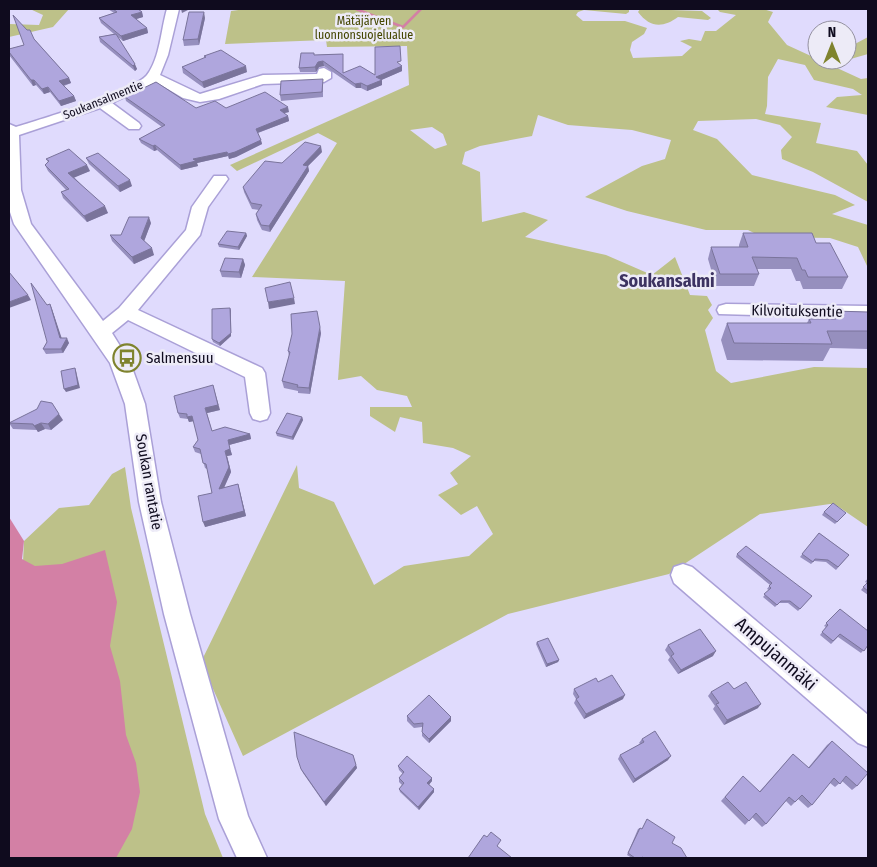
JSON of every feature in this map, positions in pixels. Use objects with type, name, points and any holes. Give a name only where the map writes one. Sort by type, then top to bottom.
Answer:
[{"type":"street","name":"Soukansalmentie","points":[[10,131],[101,102],[146,84],[158,66],[172,9]]},
{"type":"street","points":[[152,77],[162,78],[192,97],[200,98],[215,96],[260,80],[324,78],[324,72]]},
{"type":"street","points":[[101,102],[134,126]]},
{"type":"street","name":"Soukan rantatie","points":[[10,131],[12,178],[18,215],[25,230],[101,332],[120,362],[136,404],[150,502],[178,614],[234,819],[252,858]]},
{"type":"street","points":[[101,332],[126,312],[194,231],[204,199],[220,179]]},
{"type":"street","name":"Kilvoituksentie","points":[[726,310],[868,312]]},
{"type":"street","points":[[126,312],[255,373],[260,413]]},
{"type":"street","name":"Ampujanmäki","points":[[683,575],[868,733]]},
{"type":"green space","points":[[30,9],[69,9],[53,27],[9,37],[9,24],[39,25],[43,15]]},
{"type":"green space","name":"Mätäjärven luonnonsuojelualue","points":[[246,9],[629,9],[629,12],[626,14],[584,10],[576,15],[583,21],[625,21],[647,28],[644,34],[632,42],[630,50],[633,58],[682,56],[692,47],[680,41],[689,39],[701,41],[705,31],[716,31],[736,15],[720,12],[717,9],[763,9],[773,12],[768,22],[787,45],[807,54],[807,68],[805,65],[778,59],[768,77],[765,114],[821,123],[816,143],[857,151],[868,165],[868,202],[813,172],[782,159],[781,150],[792,137],[780,125],[756,119],[698,121],[693,130],[717,139],[752,175],[835,195],[855,205],[832,214],[868,225],[868,268],[858,247],[830,238],[762,237],[748,230],[706,230],[627,211],[585,197],[642,166],[665,159],[671,140],[632,130],[568,125],[538,115],[532,136],[480,146],[465,152],[462,164],[480,172],[482,222],[524,212],[548,220],[525,237],[606,255],[652,275],[675,257],[690,295],[707,296],[712,305],[708,310],[713,318],[705,330],[716,371],[731,383],[814,367],[868,368],[868,527],[836,505],[830,504],[760,514],[669,574],[508,614],[243,756],[201,662],[297,465],[299,488],[334,502],[374,585],[404,566],[469,556],[493,534],[477,506],[461,515],[438,495],[458,484],[450,473],[471,456],[453,448],[423,443],[422,422],[400,417],[395,432],[370,416],[370,407],[412,407],[407,396],[377,390],[361,376],[338,380],[345,281],[252,277],[337,143],[318,133],[237,171],[230,165],[409,85],[407,46],[327,47],[326,40],[225,44],[231,11]],"holes":[[[432,127],[443,134],[447,145],[435,149],[410,130]]]},
{"type":"green space","points":[[640,9],[702,11],[711,18],[708,20],[678,17],[667,23],[657,25],[647,21],[638,12]]},
{"type":"green space","points":[[868,37],[868,54],[857,57],[857,43]]},
{"type":"green space","points":[[808,70],[841,70],[861,79],[868,78],[868,115],[826,107],[837,97],[862,95],[853,89],[814,80]]},
{"type":"green space","points":[[125,467],[131,508],[205,814],[223,858],[9,858],[24,541],[59,508],[89,505],[112,474]]},
{"type":"shaded area","points":[[9,517],[24,541],[22,559],[35,566],[62,564],[105,550],[117,602],[110,646],[120,681],[126,735],[136,763],[140,792],[132,829],[116,858],[9,858]]},
{"type":"building","points":[[113,9],[138,9],[142,12],[131,15],[147,28],[121,36],[99,18],[117,12]]},
{"type":"building","points":[[189,12],[204,12],[198,39],[183,40]]},
{"type":"building","points":[[13,15],[27,30],[30,30],[34,39],[69,78],[59,81],[74,96],[59,101],[48,87],[42,89],[34,80],[31,80],[9,52],[9,49],[24,45]]},
{"type":"building","points":[[116,34],[135,64],[133,66],[99,37]]},
{"type":"building","points":[[400,46],[401,61],[397,62],[402,66],[376,77],[382,80],[367,86],[361,83],[355,84],[323,61],[318,62],[315,67],[299,68],[301,53],[314,53],[314,55],[343,54],[343,73],[360,66],[375,75],[375,47]]},
{"type":"building","points":[[221,50],[246,66],[202,82],[182,67],[206,57],[204,56]]},
{"type":"building","points":[[323,79],[322,92],[280,95],[281,81]]},
{"type":"building","points":[[156,82],[196,108],[215,101],[226,108],[265,92],[288,107],[280,110],[288,116],[256,129],[261,140],[235,152],[193,159],[196,161],[180,165],[155,145],[153,146],[139,139],[165,125],[125,97]]},
{"type":"building","points":[[305,142],[321,146],[303,165],[308,166],[269,226],[261,225],[256,214],[262,205],[251,203],[243,187],[265,161],[282,163]]},
{"type":"building","points":[[69,149],[87,165],[68,173],[105,206],[84,216],[61,192],[69,189],[45,165],[49,161],[46,159]]},
{"type":"building","points":[[98,153],[130,180],[118,186],[86,158]]},
{"type":"building","points":[[129,217],[149,217],[141,238],[152,248],[132,257],[110,235],[121,235]]},
{"type":"building","points":[[227,231],[246,233],[238,247],[218,244]]},
{"type":"building","points":[[743,233],[812,233],[816,243],[830,243],[848,277],[808,277],[805,270],[802,270],[797,258],[752,257],[759,274],[720,274],[711,247],[748,247]]},
{"type":"building","points":[[225,258],[243,259],[239,272],[220,271]]},
{"type":"building","points":[[9,272],[28,295],[9,302]]},
{"type":"building","points":[[290,282],[294,298],[268,302],[265,288]]},
{"type":"building","points":[[31,283],[47,305],[50,304],[60,338],[67,338],[61,349],[43,349],[47,342]]},
{"type":"building","points":[[230,308],[231,333],[219,343],[212,339],[212,309]]},
{"type":"building","points":[[317,311],[320,327],[309,388],[297,387],[298,385],[282,381],[290,352],[288,351],[292,334],[291,314]]},
{"type":"building","points":[[833,311],[868,312],[868,331],[827,331],[832,344],[734,343],[727,323],[811,323],[809,319],[836,319]]},
{"type":"building","points":[[75,368],[78,385],[64,389],[61,371]]},
{"type":"building","points":[[213,385],[218,405],[205,408],[212,431],[225,427],[250,434],[228,440],[230,449],[225,451],[229,467],[219,489],[238,484],[244,511],[203,522],[198,496],[212,493],[206,464],[203,463],[200,449],[193,447],[198,440],[192,416],[187,417],[187,414],[178,413],[174,396]]},
{"type":"building","points":[[41,401],[52,403],[59,414],[48,424],[41,423],[34,426],[33,424],[9,423],[37,409]]},
{"type":"building","points":[[287,413],[302,417],[292,437],[276,433]]},
{"type":"building","points":[[833,503],[846,513],[837,522],[824,512]]},
{"type":"building","points":[[819,533],[849,555],[838,567],[828,560],[815,559],[813,562],[802,554]]},
{"type":"building","points":[[746,546],[812,596],[800,609],[790,601],[781,601],[777,605],[764,594],[771,588],[769,586],[772,583],[737,554]]},
{"type":"building","points":[[868,582],[868,591],[863,587]]},
{"type":"building","points":[[840,609],[868,631],[868,645],[864,651],[840,634],[833,641],[822,632],[828,625],[826,623]]},
{"type":"building","points":[[700,629],[716,651],[681,670],[671,656],[674,654],[668,645]]},
{"type":"building","points":[[548,638],[559,660],[547,664],[537,642]]},
{"type":"building","points":[[612,675],[625,695],[586,714],[576,699],[579,697],[574,689],[596,678],[598,682]]},
{"type":"building","points":[[728,682],[734,689],[746,682],[761,704],[727,720],[716,704],[719,703],[711,692]]},
{"type":"building","points":[[429,695],[451,717],[429,739],[422,732],[423,723],[414,724],[407,716]]},
{"type":"building","points":[[655,731],[671,756],[635,779],[620,755],[644,742],[642,739]]},
{"type":"building","points":[[294,732],[353,755],[356,765],[324,802],[301,769],[297,757]]},
{"type":"building","points":[[832,741],[868,773],[857,786],[846,776],[840,784],[834,778],[812,805],[802,795],[795,802],[789,797],[766,824],[756,813],[749,821],[725,797],[743,776],[760,792],[793,754],[809,768]]},
{"type":"building","points":[[407,756],[432,778],[427,783],[434,789],[418,807],[399,789],[404,783],[399,778],[404,772],[398,766]]},
{"type":"building","points":[[647,819],[675,837],[672,843],[681,848],[687,858],[635,858],[628,853],[640,828],[642,829]]},
{"type":"building","points":[[491,832],[501,840],[497,846],[512,858],[468,858],[484,835],[487,837]]},
{"type":"waterway","points":[[356,9],[403,27],[421,9]]},
{"type":"place","name":"Salmensuu","points":[[127,358]]},
{"type":"district","name":"Soukansalmi","points":[[667,281]]}]
